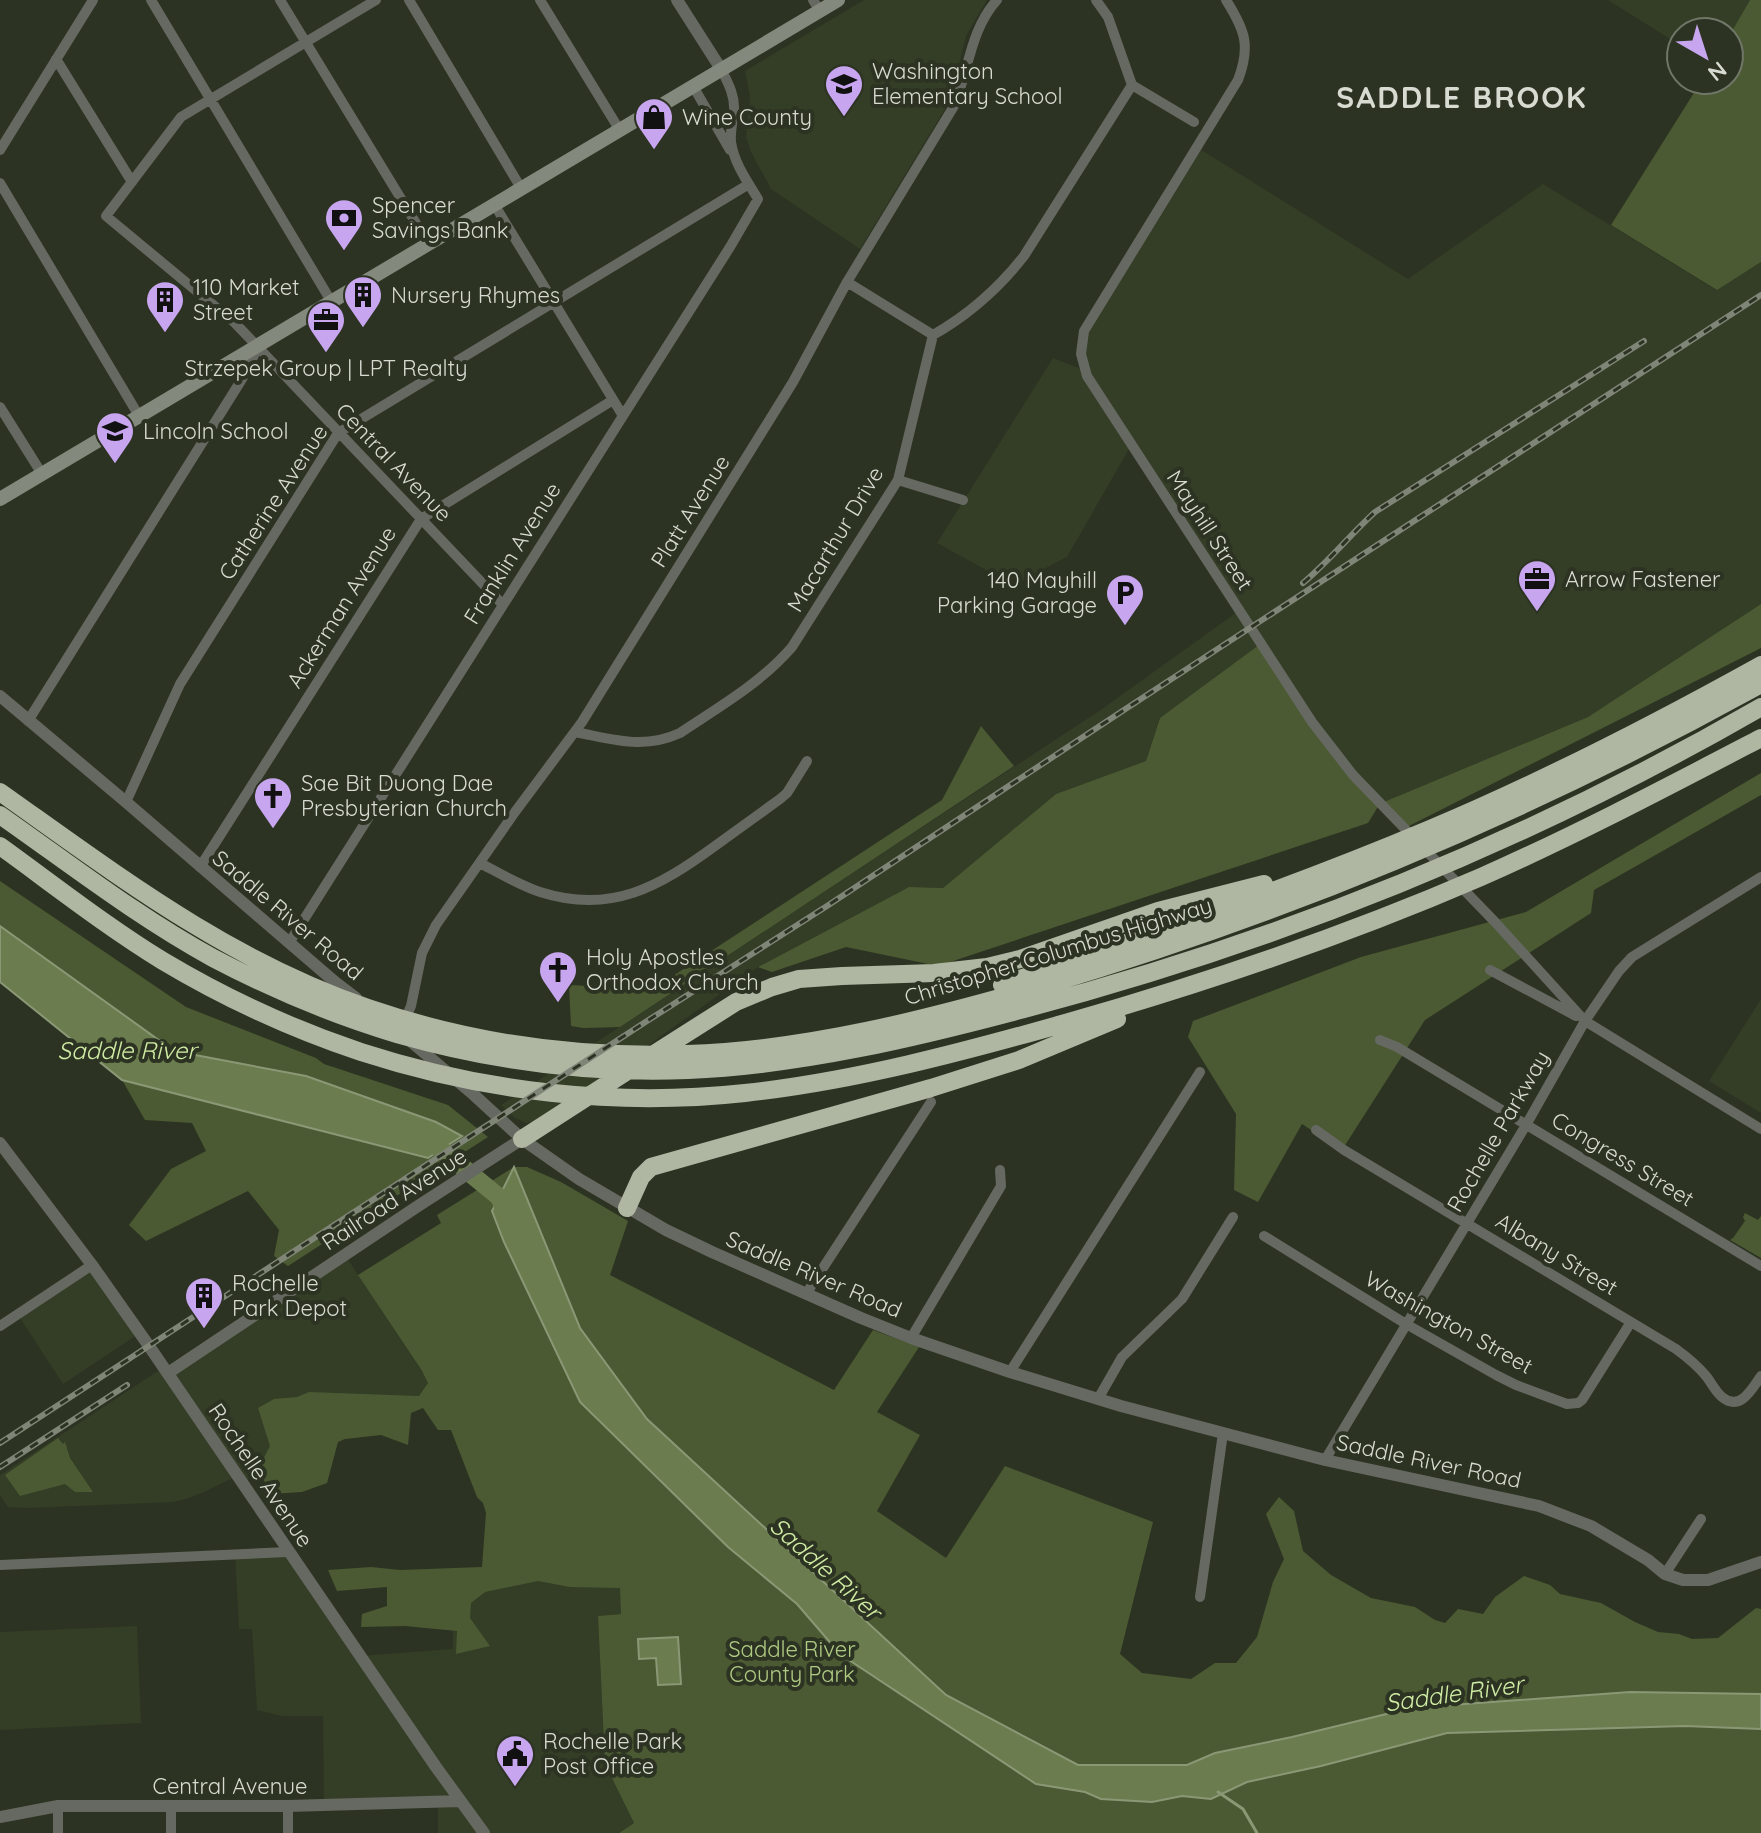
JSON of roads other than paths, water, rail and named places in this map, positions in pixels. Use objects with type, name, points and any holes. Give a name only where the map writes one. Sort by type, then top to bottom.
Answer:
[{"type":"highway","points":[[866,1031],[1117,947],[1337,868],[1534,783],[1644,729],[1761,665]]},
{"type":"highway","name":"Christopher Columbus Highway","points":[[0,815],[117,898],[179,938],[243,973],[406,1020],[511,1043],[620,1054],[713,1053],[779,1046],[866,1031],[964,1008],[1081,974],[1289,904],[1543,797],[1761,684]]},
{"type":"highway","name":"Christopher Columbus Highway","points":[[0,792],[189,924],[311,995],[398,1034],[507,1059],[594,1068],[687,1070],[790,1060],[898,1040],[1075,995],[1215,952],[1353,902],[1488,845],[1621,782],[1761,707]]},
{"type":"highway","points":[[0,846],[163,961],[228,997],[294,1027],[400,1064],[473,1081],[547,1092],[643,1099],[746,1093],[819,1083],[1008,1040],[1205,981],[1320,942],[1468,883],[1616,814],[1761,738]]},
{"type":"highway","points":[[522,1139],[736,1002],[772,987],[799,979],[934,973],[987,967],[1020,959],[1158,911],[1301,873],[1337,868]]},
{"type":"highway","points":[[627,1208],[641,1177],[651,1167],[1019,1060],[1205,981]]},
{"type":"main road","points":[[0,499],[693,86],[816,5],[838,0]]},
{"type":"street","points":[[0,150],[93,0]]},
{"type":"street","points":[[151,0],[331,301]]},
{"type":"street","points":[[280,0],[428,243]]},
{"type":"street","points":[[56,59],[132,182],[181,117],[376,0]]},
{"type":"street","points":[[409,0],[521,188]]},
{"type":"street","points":[[540,0],[619,129]]},
{"type":"street","points":[[677,0],[729,85],[734,109],[731,137],[737,162]]},
{"type":"street","name":"Platt Avenue","points":[[400,1031],[411,1006],[423,949],[436,925],[575,732],[793,382],[847,282],[954,106],[974,39],[997,0]]},
{"type":"street","points":[[1096,0],[1108,17],[1132,85],[1194,122]]},
{"type":"street","name":"Mayhill Street","points":[[1226,0],[1243,32],[1244,57],[1238,80],[1084,331],[1081,343],[1083,365],[1087,376],[1312,722],[1353,775],[1495,922],[1585,1021]]},
{"type":"street","points":[[847,282],[933,335],[950,325],[981,303],[1016,266],[1132,85]]},
{"type":"street","points":[[693,86],[749,184]]},
{"type":"street","name":"Central Avenue","points":[[132,182],[106,216],[235,323],[503,605]]},
{"type":"street","points":[[0,183],[139,416]]},
{"type":"street","name":"Catherine Avenue","points":[[126,802],[180,684],[338,433],[749,184]]},
{"type":"street","name":"Franklin Avenue","points":[[289,943],[730,247],[758,199],[749,184]]},
{"type":"street","points":[[494,204],[623,416]]},
{"type":"street","name":"Macarthur Drive","points":[[575,732],[640,743],[668,738],[762,678],[792,647],[898,480],[933,335]]},
{"type":"street","points":[[28,721],[242,379],[258,347]]},
{"type":"street","name":"Ackerman Avenue","points":[[200,867],[421,519],[613,400]]},
{"type":"street","points":[[0,407],[42,474]]},
{"type":"street","points":[[898,480],[963,500]]},
{"type":"street","name":"Saddle River Road","points":[[0,696],[335,982],[400,1031],[522,1139],[579,1179],[666,1230],[911,1338],[1010,1372],[1325,1460],[1552,1510],[1591,1526],[1648,1560],[1665,1574],[1683,1580],[1708,1580],[1761,1562]]},
{"type":"street","points":[[480,863],[540,892],[560,896],[603,899],[635,893],[673,876],[780,799],[807,761]]},
{"type":"street","name":"Rochelle Parkway","points":[[1325,1460],[1585,1021],[1619,971],[1629,960],[1761,877]]},
{"type":"street","name":"Mayhill Street","points":[[1490,970],[1585,1021],[1761,1129]]},
{"type":"street","name":"Congress Street","points":[[1380,1040],[1397,1047],[1761,1266]]},
{"type":"street","points":[[1010,1372],[1200,1072]]},
{"type":"street","points":[[806,1294],[931,1102]]},
{"type":"street","name":"Albany Street","points":[[1316,1130],[1344,1150],[1676,1349],[1692,1362],[1723,1398],[1741,1401],[1761,1376]]},
{"type":"street","name":"Railroad Avenue","points":[[168,1373],[522,1139]]},
{"type":"street","name":"Rochelle Avenue","points":[[0,1143],[168,1373],[288,1552],[484,1833]]},
{"type":"street","points":[[911,1338],[1001,1186],[1000,1170]]},
{"type":"street","points":[[1098,1399],[1122,1357],[1182,1299],[1233,1217]]},
{"type":"street","name":"Washington Street","points":[[1264,1236],[1406,1324],[1516,1385],[1571,1405],[1582,1400],[1631,1322]]},
{"type":"street","points":[[0,1326],[92,1265]]},
{"type":"street","points":[[1200,1597],[1223,1433]]},
{"type":"street","points":[[1665,1574],[1701,1519]]},
{"type":"street","points":[[0,1565],[288,1552]]},
{"type":"street","name":"Central Avenue","points":[[0,1817],[58,1806],[288,1806],[460,1801]]},
{"type":"street","points":[[58,1806],[58,1833]]},
{"type":"street","points":[[171,1806],[171,1833]]},
{"type":"street","points":[[288,1806],[288,1833]]},
{"type":"water","name":"Saddle River","points":[[0,926],[174,1051],[306,1076],[436,1122],[462,1136],[428,1158],[122,1080],[0,982]]},
{"type":"water","points":[[514,1167],[580,1328],[647,1419],[946,1695],[1078,1765],[1187,1765],[1215,1753],[1411,1708],[1630,1692],[1761,1694],[1761,1729],[1685,1726],[1447,1733],[1247,1782],[1211,1799],[1182,1796],[1152,1802],[1101,1799],[1085,1792],[1036,1784],[840,1654],[797,1604],[728,1547],[580,1402],[492,1211]]},
{"type":"water","points":[[678,1637],[681,1684],[658,1685],[656,1658],[639,1659],[638,1639]]},
{"type":"waterway","name":"Saddle River","points":[[422,1134],[499,1197],[508,1218]]},
{"type":"waterway","points":[[1218,1792],[1243,1809],[1257,1833]]},
{"type":"railway","points":[[0,1443],[1761,295]]},
{"type":"railway","points":[[1303,583],[1375,512],[1644,341]]},
{"type":"railway","points":[[0,1467],[127,1385]]},
{"type":"place","name":"Washington Elementary School","points":[[844,118]]},
{"type":"place","name":"Wine County","points":[[654,151]]},
{"type":"place","name":"Spencer Savings Bank","points":[[344,252]]},
{"type":"place","name":"Nursery Rhymes","points":[[363,329]]},
{"type":"place","name":"110 Market Street","points":[[165,334]]},
{"type":"place","name":"Strzepek Group | LPT Realty","points":[[326,354]]},
{"type":"place","name":"Lincoln School","points":[[115,465]]},
{"type":"place","name":"Arrow Fastener","points":[[1537,613]]},
{"type":"place","name":"140 Mayhill Parking Garage","points":[[1125,627]]},
{"type":"place","name":"Sae Bit Duong Dae Presbyterian Church","points":[[273,830]]},
{"type":"place","name":"Holy Apostles Orthodox Church","points":[[558,1004]]},
{"type":"place","name":"Rochelle Park Depot","points":[[204,1330]]},
{"type":"place","name":"Rochelle Park Post Office","points":[[515,1788]]},
{"type":"district","name":"SADDLE BROOK","points":[[1462,97]]},
{"type":"park label","name":"Saddle River County Park","points":[[792,1662]]}]
